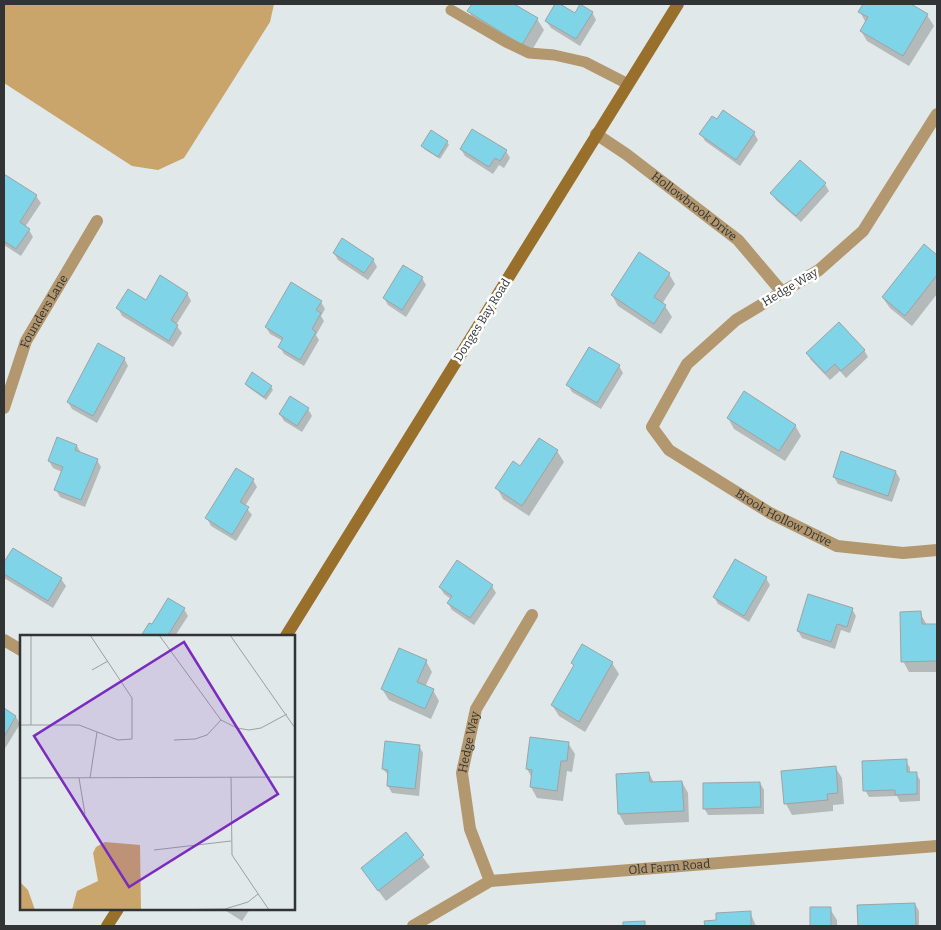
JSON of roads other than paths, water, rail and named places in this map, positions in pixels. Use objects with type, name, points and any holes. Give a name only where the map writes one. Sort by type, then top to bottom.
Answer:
[{"type":"street","name":"Donges Bay Road","points":[[287,635],[678,4]]},
{"type":"street","name":"Hedge Way","points":[[652,427],[687,364],[736,320],[819,270],[863,230],[937,114]]},
{"type":"street","name":"Hollowbrook Drive","points":[[596,134],[626,154],[738,240],[782,292]]},
{"type":"street","name":"Founders Lane","points":[[4,408],[26,341],[97,221]]},
{"type":"street","name":"Brook Hollow Drive","points":[[652,427],[669,450],[770,513],[837,546],[903,554],[937,550]]},
{"type":"street","name":"Hedge Way","points":[[490,881],[470,829],[462,774],[476,709],[532,615]]},
{"type":"street","points":[[4,640],[20,649]]},
{"type":"street","name":"Old Farm Road","points":[[413,926],[490,881],[937,846]]},
{"type":"street","points":[[107,926],[117,910]]},
{"type":"lane","points":[[451,10],[529,53],[554,55],[585,62],[628,84]]}]
